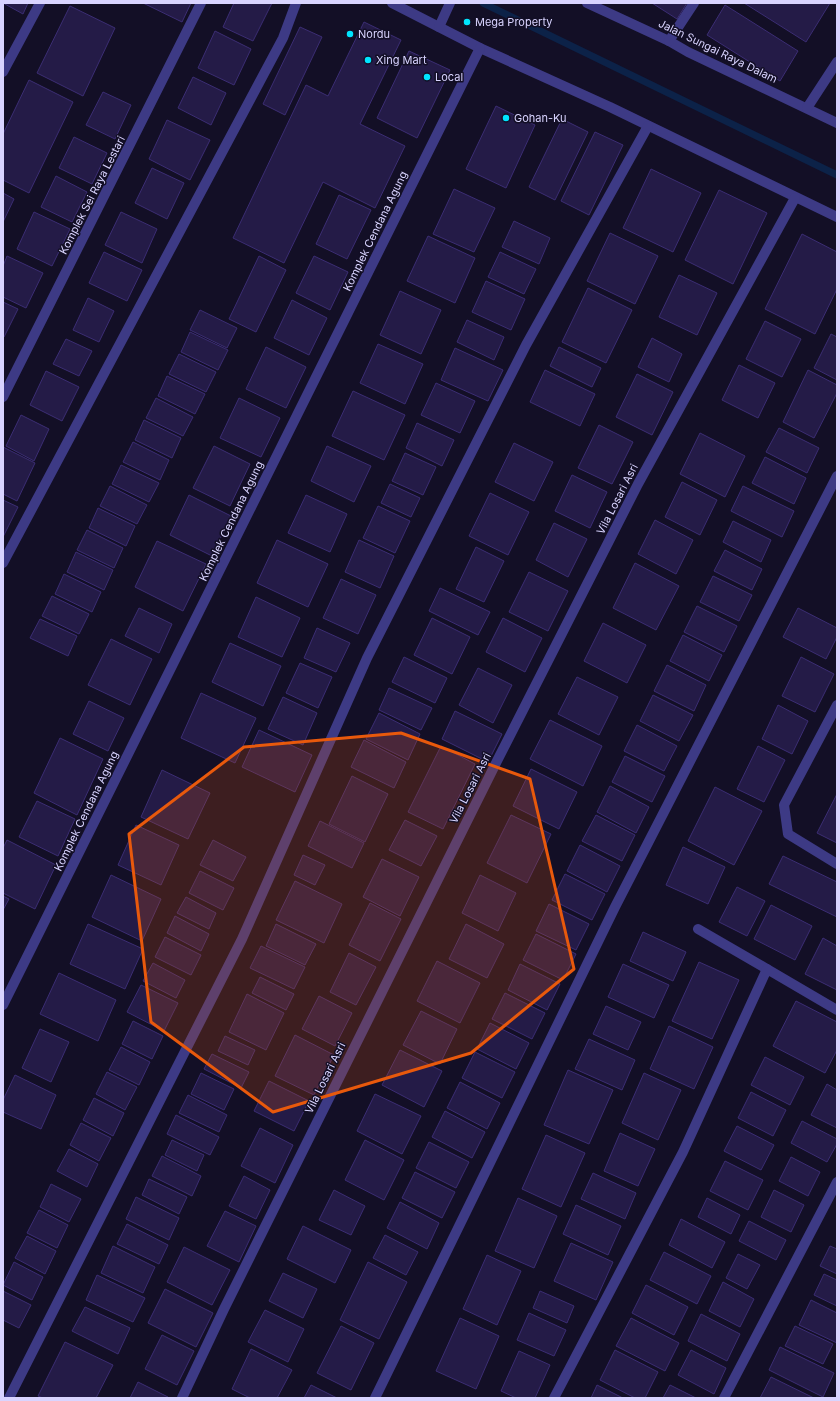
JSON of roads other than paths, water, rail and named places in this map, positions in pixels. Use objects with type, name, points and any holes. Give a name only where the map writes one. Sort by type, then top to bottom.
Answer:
[{"type":"street","points":[[3,72],[40,3]]},
{"type":"street","name":"Komplek Sei Raya Lestari","points":[[3,397],[201,3]]},
{"type":"street","points":[[3,563],[283,38],[296,3]]},
{"type":"street","points":[[392,3],[480,48],[648,126],[837,217]]},
{"type":"street","points":[[439,27],[450,3]]},
{"type":"street","name":"Jalan Sungai Raya Dalam","points":[[587,3],[670,40],[688,52],[837,123]]},
{"type":"street","points":[[670,40],[694,3]]},
{"type":"street","name":"Komplek Cendana Agung","points":[[3,1005],[480,48]]},
{"type":"street","points":[[807,108],[837,62]]},
{"type":"street","points":[[9,1398],[242,939],[370,651],[526,345],[648,126]]},
{"type":"street","name":"Vila Losari Asri","points":[[182,1398],[224,1309],[494,766],[638,484],[795,198]]},
{"type":"street","points":[[375,1398],[615,907],[837,476]]},
{"type":"street","points":[[837,705],[784,804],[788,834],[837,864]]},
{"type":"street","points":[[698,929],[837,1010]]},
{"type":"street","points":[[554,1398],[683,1152],[767,969]]},
{"type":"street","points":[[724,1398],[837,1182]]},
{"type":"waterway","points":[[483,3],[837,175]]},
{"type":"place","name":"Mega Property","points":[[467,22]]},
{"type":"place","name":"Nordu","points":[[350,34]]},
{"type":"place","name":"Xing Mart","points":[[368,60]]},
{"type":"place","name":"Local","points":[[427,77]]},
{"type":"place","name":"Gohan-Ku","points":[[506,118]]}]
